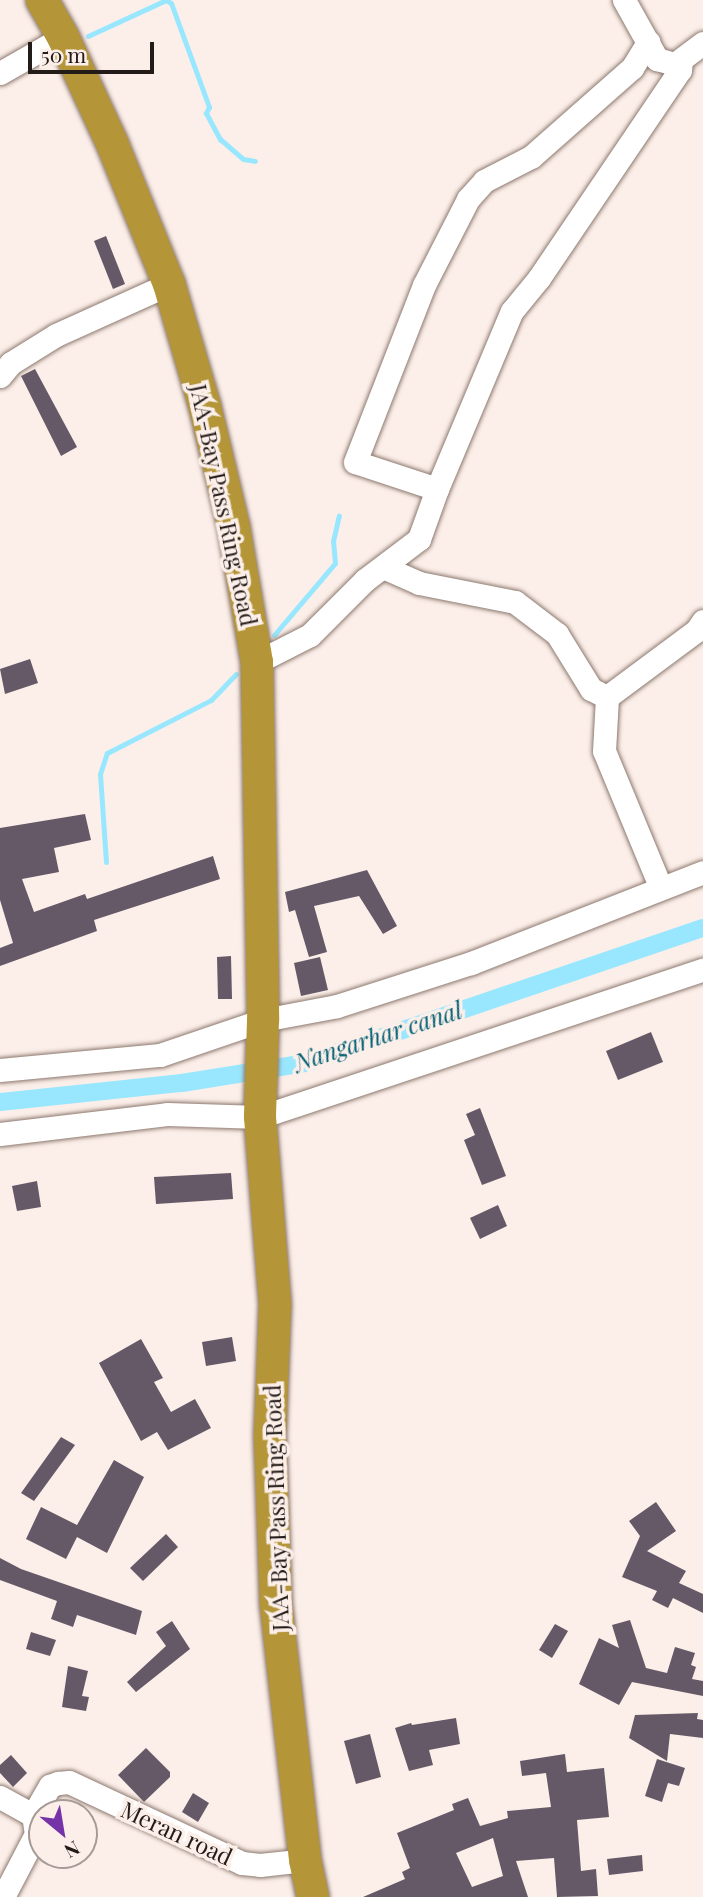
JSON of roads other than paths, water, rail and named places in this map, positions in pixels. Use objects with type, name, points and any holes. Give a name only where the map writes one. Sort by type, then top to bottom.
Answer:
[{"type":"highway","name":"JAA-Bay Pass Ring Road","points":[[42,0],[63,37],[112,142],[169,284],[205,407],[234,528],[257,662],[262,1030],[260,1117],[275,1305],[270,1436],[276,1605],[305,1860],[313,1897]]},
{"type":"street","points":[[624,0],[657,59],[675,64],[703,43]]},
{"type":"street","points":[[0,73],[63,37]]},
{"type":"street","points":[[438,489],[355,462],[424,285],[468,200],[484,181],[531,157],[632,68],[648,42]]},
{"type":"street","points":[[257,662],[310,635],[383,567],[419,540],[512,311],[539,278],[680,70],[681,61]]},
{"type":"street","points":[[4,365],[56,335],[169,284]]},
{"type":"street","points":[[383,567],[419,583],[515,603],[557,634],[591,689],[607,697]]},
{"type":"street","points":[[607,697],[696,631],[703,621]]},
{"type":"street","points":[[607,697],[604,751],[660,886]]},
{"type":"street","points":[[0,1070],[160,1055],[262,1030],[471,963],[660,886],[703,872]]},
{"type":"street","points":[[0,1134],[167,1114],[260,1117],[703,970]]},
{"type":"street","name":"Meran road","points":[[42,1799],[50,1786],[69,1783],[242,1863],[260,1866],[305,1860]]},
{"type":"street","points":[[0,1797],[28,1812]]},
{"type":"street","name":"Meran road","points":[[3,1897],[28,1849]]},
{"type":"waterway","points":[[88,36],[166,0],[171,3],[209,107],[206,113],[220,139],[243,159],[255,161]]},
{"type":"waterway","points":[[274,635],[335,563],[333,541],[339,516]]},
{"type":"waterway","points":[[106,862],[100,774],[107,753],[211,700],[236,674]]},
{"type":"waterway","name":"Nangarhar canal","points":[[0,1102],[182,1083],[306,1063],[703,928]]}]
